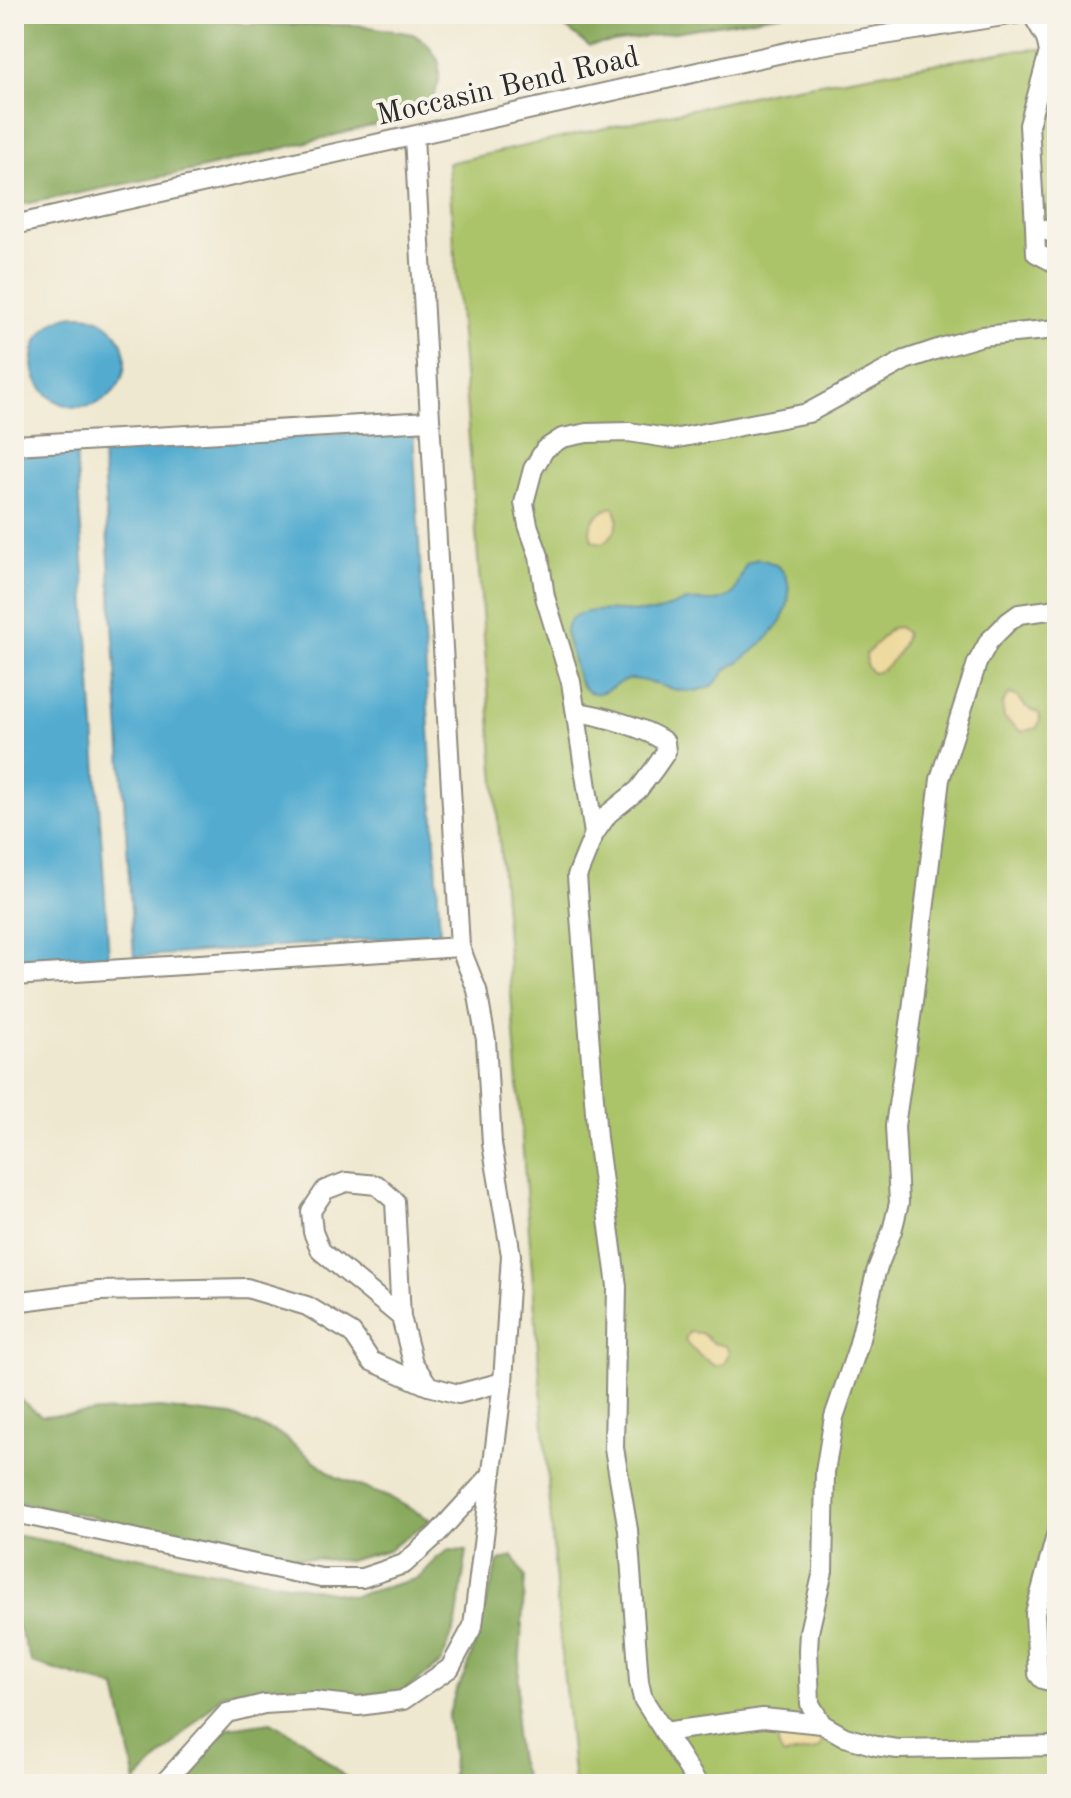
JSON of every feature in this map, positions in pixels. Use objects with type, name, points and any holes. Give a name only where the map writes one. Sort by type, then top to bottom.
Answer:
[{"type":"street","name":"Moccasin Bend Road","points":[[14,225],[809,47],[1016,14]]},
{"type":"street","points":[[1032,14],[1046,38],[1049,52],[1029,125],[1036,253],[1057,264]]},
{"type":"street","points":[[1036,92],[1057,81]]},
{"type":"street","points":[[163,1784],[227,1713],[264,1704],[314,1701],[358,1706],[403,1700],[450,1668],[473,1626],[503,1382],[511,1255],[492,1144],[486,1040],[477,990],[460,947],[414,137]]},
{"type":"street","points":[[1035,226],[1057,235]]},
{"type":"street","points":[[594,834],[567,669],[545,597],[539,556],[524,503],[533,469],[545,449],[562,438],[587,433],[629,432],[673,439],[808,413],[905,360],[997,334],[1057,329]]},
{"type":"street","points":[[14,445],[429,421]]},
{"type":"street","points":[[822,1724],[810,1704],[808,1650],[823,1571],[825,1472],[834,1417],[858,1347],[876,1272],[899,1203],[896,1115],[940,779],[977,663],[989,641],[1019,614],[1057,609]]},
{"type":"street","points":[[576,712],[597,715],[639,729],[665,742],[666,752],[655,768],[638,790],[608,814],[594,834],[577,876],[597,1138],[617,1286],[614,1448],[628,1530],[639,1682],[643,1699],[698,1784]]},
{"type":"street","points":[[14,976],[460,947]]},
{"type":"street","points":[[401,1317],[321,1251],[313,1232],[311,1211],[325,1190],[346,1182],[377,1185],[395,1201],[401,1317],[413,1363],[429,1386]]},
{"type":"street","points":[[14,1302],[99,1291],[247,1288],[307,1306],[352,1333],[371,1361],[429,1386],[458,1394],[503,1382]]},
{"type":"street","points":[[15,1513],[321,1578],[362,1578],[404,1564],[436,1535],[492,1474]]},
{"type":"street","points":[[1057,1532],[1035,1613],[1034,1629],[1038,1674],[1050,1681],[1057,1678]]},
{"type":"street","points":[[664,1732],[763,1718],[822,1724],[845,1737],[898,1749],[1057,1746]]},
{"type":"green space","points":[[14,14],[212,14],[216,19],[244,24],[357,25],[413,34],[428,44],[439,62],[439,80],[433,100],[414,112],[383,123],[200,169],[14,206]]},
{"type":"green space","points":[[548,14],[784,14],[589,46]]},
{"type":"green space","points":[[1057,48],[1057,1784],[574,1784],[559,1626],[448,163],[773,91],[1010,51]]},
{"type":"green space","points":[[14,1395],[42,1416],[159,1408],[232,1416],[278,1433],[336,1477],[393,1499],[431,1520],[388,1550],[348,1561],[294,1557],[14,1501]]},
{"type":"green space","points":[[14,1535],[353,1596],[419,1578],[449,1550],[467,1551],[456,1624],[441,1663],[401,1693],[354,1696],[224,1693],[136,1782],[116,1688],[32,1663],[14,1616]]},
{"type":"green space","points":[[513,1556],[525,1577],[515,1735],[527,1784],[451,1784],[453,1757],[448,1717],[455,1693],[468,1667],[498,1562]]},
{"type":"green space","points":[[271,1722],[303,1740],[353,1784],[173,1784],[228,1728]]},
{"type":"sand","points":[[614,507],[617,522],[614,532],[603,543],[593,541],[590,529],[594,519]]},
{"type":"sand","points":[[899,627],[906,633],[898,652],[889,664],[872,673],[867,667],[866,654],[891,628]]},
{"type":"sand","points":[[1009,694],[1017,696],[1026,707],[1039,713],[1037,728],[1022,732],[1004,718],[1002,704]]},
{"type":"sand","points":[[689,1332],[701,1333],[713,1343],[726,1346],[729,1353],[724,1364],[715,1366],[693,1351],[685,1340]]},
{"type":"sand","points":[[787,1729],[804,1733],[815,1731],[822,1736],[821,1746],[816,1750],[784,1756],[778,1738],[780,1731]]},
{"type":"water","points":[[79,315],[97,319],[111,329],[121,343],[125,361],[121,379],[111,393],[97,403],[79,407],[61,403],[47,393],[37,379],[33,361],[37,343],[47,329],[61,319]]},
{"type":"water","points":[[413,429],[440,934],[134,957],[102,449]]},
{"type":"water","points":[[76,453],[109,957],[14,963],[14,457]]},
{"type":"water","points":[[757,559],[773,563],[784,573],[788,583],[787,607],[768,637],[713,684],[703,689],[685,691],[632,679],[595,693],[583,687],[567,640],[566,631],[571,619],[587,612],[654,612],[684,601],[722,599],[734,593],[746,564]]}]
